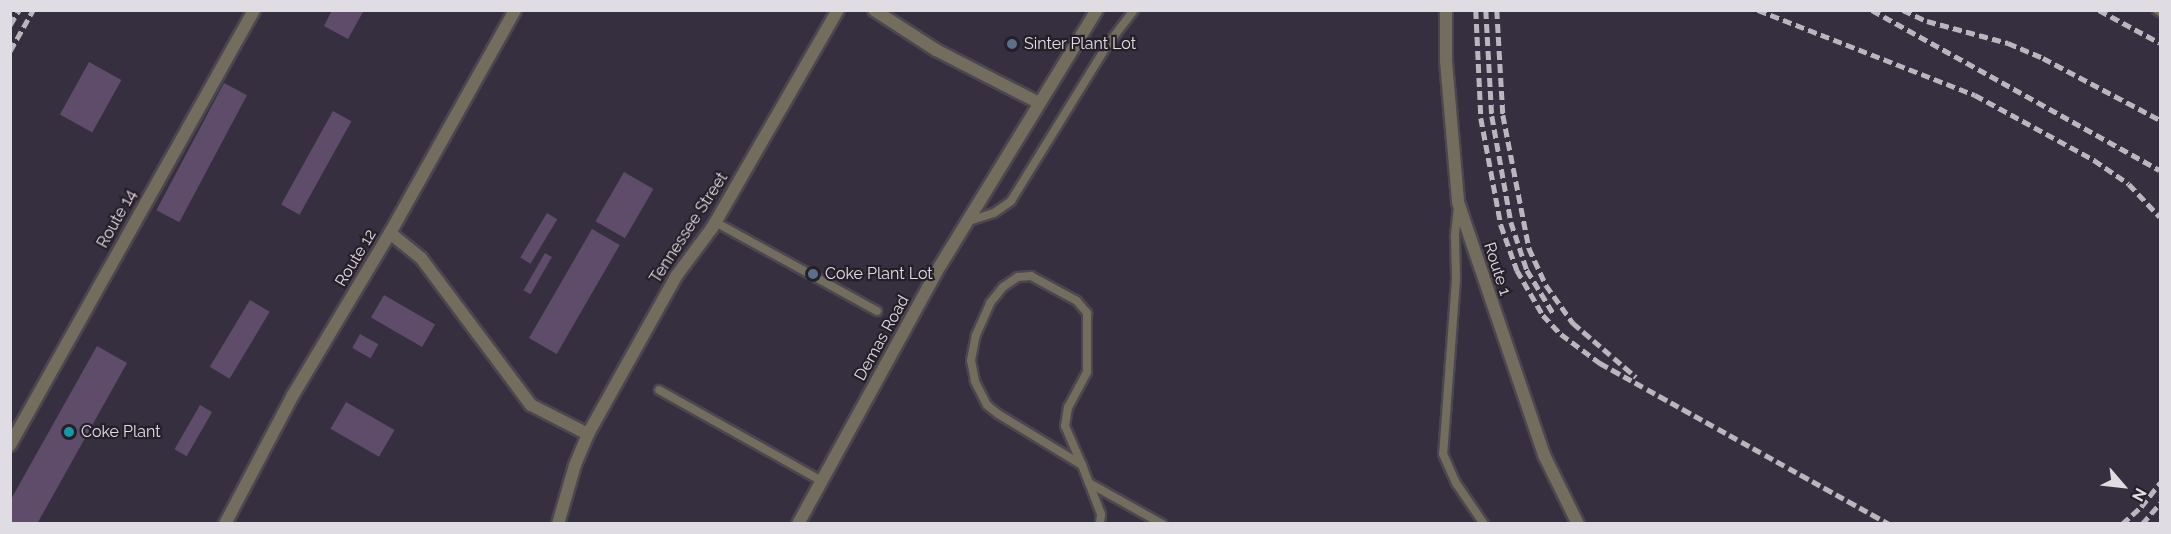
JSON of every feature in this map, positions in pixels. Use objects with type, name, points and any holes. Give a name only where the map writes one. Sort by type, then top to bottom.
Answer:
[{"type":"street","name":"Route 14","points":[[10,445],[254,10]]},
{"type":"street","name":"Route 12","points":[[225,524],[293,394],[390,233],[515,10]]},
{"type":"street","name":"Tennessee Street","points":[[558,524],[575,465],[588,434],[677,275],[715,222],[838,10]]},
{"type":"street","points":[[874,10],[936,50],[1039,103]]},
{"type":"street","points":[[966,222],[1097,10]]},
{"type":"street","name":"Route 1","points":[[1446,10],[1446,61],[1458,202],[1493,312],[1544,455],[1578,524]]},
{"type":"street","name":"Demas Road","points":[[798,524],[966,222]]},
{"type":"street","points":[[390,233],[421,258],[531,405],[588,434]]},
{"type":"lane","points":[[966,222],[994,213],[1011,201],[1108,44],[1134,10]]},
{"type":"lane","points":[[1458,202],[1443,454],[1456,483],[1484,524]]},
{"type":"lane","points":[[715,222],[877,311]]},
{"type":"lane","points":[[1082,465],[998,414],[987,405],[975,381],[971,360],[976,334],[990,303],[1003,287],[1024,275],[1077,301],[1087,313],[1087,372],[1065,417],[1065,426],[1082,465],[1089,483],[1101,519],[1105,524]]},
{"type":"lane","points":[[659,390],[822,481]]},
{"type":"lane","points":[[1089,483],[1162,524]]},
{"type":"shaded area","points":[[10,11],[2160,11],[2160,523],[10,523]]},
{"type":"building","points":[[332,10],[364,10],[348,39],[324,26]]},
{"type":"building","points":[[89,62],[121,80],[92,132],[60,114]]},
{"type":"building","points":[[224,83],[247,95],[179,222],[156,210]]},
{"type":"building","points":[[333,111],[351,121],[299,215],[281,205]]},
{"type":"building","points":[[624,172],[653,189],[625,238],[596,221]]},
{"type":"building","points":[[547,213],[557,219],[531,264],[520,258]]},
{"type":"building","points":[[592,229],[620,245],[557,354],[529,338]]},
{"type":"building","points":[[545,253],[552,257],[530,294],[524,290]]},
{"type":"building","points":[[384,295],[435,324],[422,347],[371,318]]},
{"type":"building","points":[[250,300],[270,312],[230,379],[210,367]]},
{"type":"building","points":[[360,334],[378,344],[371,358],[352,348]]},
{"type":"building","name":"Coke Plant","points":[[97,346],[127,363],[37,524],[10,524],[10,501]]},
{"type":"building","points":[[346,402],[394,430],[379,457],[330,429]]},
{"type":"building","points":[[200,405],[212,412],[187,456],[174,449]]},
{"type":"railway","points":[[10,25],[19,10]]},
{"type":"railway","points":[[10,51],[33,10]]},
{"type":"railway","points":[[1476,10],[1481,118],[1501,225],[1517,270],[1543,315],[1561,334],[1600,363],[1889,524]]},
{"type":"railway","points":[[1486,10],[1492,116],[1511,222],[1527,270],[1553,313]]},
{"type":"railway","points":[[1497,10],[1503,115],[1529,248],[1546,285],[1573,323],[1636,377]]},
{"type":"railway","points":[[1758,10],[1975,95],[2094,160],[2129,184],[2160,217]]},
{"type":"railway","points":[[1872,10],[2160,170]]},
{"type":"railway","points":[[1903,10],[1927,21],[2008,43],[2043,58],[2160,120]]},
{"type":"railway","points":[[2099,10],[2160,43]]},
{"type":"railway","points":[[2122,524],[2141,507],[2160,483]]},
{"type":"railway","points":[[2142,524],[2160,503]]},
{"type":"place","name":"Sinter Plant Lot","points":[[1012,44]]},
{"type":"place","name":"Coke Plant Lot","points":[[813,274]]},
{"type":"place","name":"Coke Plant","points":[[69,432]]}]
